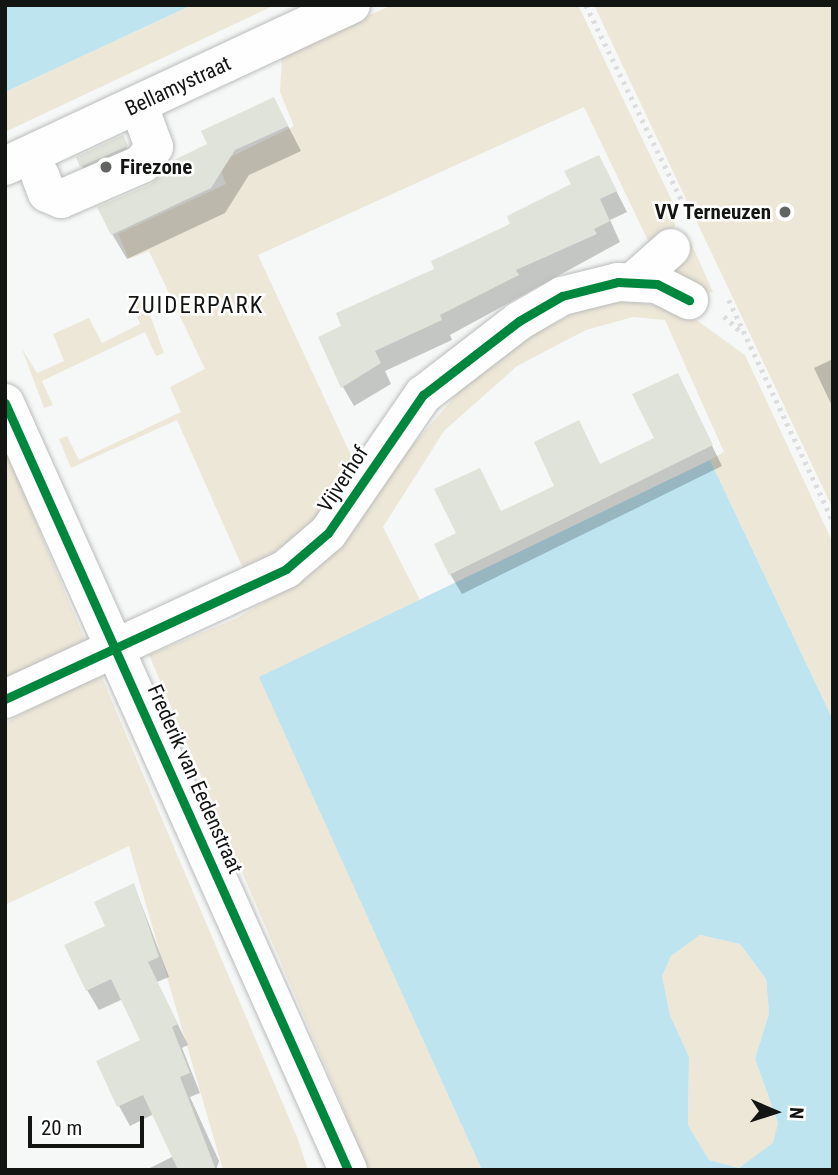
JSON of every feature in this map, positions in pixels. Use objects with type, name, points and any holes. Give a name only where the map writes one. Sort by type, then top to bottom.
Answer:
[{"type":"street","name":"Bellamystraat","points":[[25,165],[140,111],[351,5]]},
{"type":"street","points":[[25,165],[47,193],[61,199],[142,164],[154,147],[140,111]]},
{"type":"street","name":"Vijverhof","points":[[5,699],[118,650],[286,569],[328,533],[396,430],[467,356],[562,296],[635,280],[680,232]]},
{"type":"street","points":[[635,280],[706,295]]},
{"type":"street","name":"Frederik van Eedenstraat","points":[[5,404],[118,650],[348,1170]]},
{"type":"path","points":[[586,5],[680,232]]},
{"type":"path","points":[[706,295],[833,521]]},
{"type":"shaded area","points":[[192,5],[275,5],[5,132],[5,92]]},
{"type":"shaded area","points":[[392,5],[578,5],[675,207],[675,227],[653,251],[584,107],[258,255],[355,464],[310,526],[245,573],[177,420],[71,468],[59,439],[67,436],[79,460],[181,412],[170,387],[205,369],[149,251],[129,259],[118,234],[226,184],[218,163],[294,126],[280,92],[282,55]]},
{"type":"shaded area","name":"VV Terneuzen","points":[[594,5],[833,5],[833,509]]},
{"type":"shaded area","points":[[691,243],[713,292],[697,295],[672,271],[680,249]]},
{"type":"shaded area","points":[[137,295],[143,296],[164,353],[156,356],[145,332],[42,381],[53,405],[44,408],[22,349],[37,373],[64,361],[53,334],[89,318],[102,343],[140,324],[131,299]]},
{"type":"shaded area","points":[[622,300],[681,309],[745,355],[833,543],[833,720],[710,460],[724,452],[665,320],[633,317],[586,330],[517,366],[444,431],[383,527],[420,600],[260,677],[482,1170],[362,1170],[342,1105],[149,655],[237,618],[290,586],[478,370],[517,342],[583,309]]},
{"type":"shaded area","points":[[5,448],[85,640],[5,680]]},
{"type":"shaded area","points":[[100,673],[297,1137],[308,1170],[223,1170],[129,846],[5,905],[5,723]]},
{"type":"shaded area","points":[[700,935],[740,944],[766,979],[769,1013],[755,1059],[778,1123],[774,1143],[739,1168],[709,1160],[688,1125],[689,1057],[670,1015],[662,976],[671,956]]},
{"type":"water","points":[[5,5],[192,5],[5,92]]},
{"type":"water","points":[[710,460],[833,720],[833,1170],[482,1170],[259,677]],"holes":[[[700,935],[740,944],[766,979],[769,1013],[755,1059],[778,1123],[773,1143],[739,1168],[709,1160],[688,1125],[689,1057],[670,1015],[662,976],[671,956]]]},
{"type":"building","points":[[274,97],[288,126],[235,150],[211,188],[111,235],[97,207],[151,184],[170,162],[207,144],[201,131]]},
{"type":"building","points":[[123,135],[128,146],[80,167],[76,157]]},
{"type":"building","points":[[599,155],[617,191],[600,199],[610,221],[594,229],[597,234],[516,270],[519,275],[440,315],[442,320],[375,351],[381,363],[341,388],[318,337],[341,326],[336,313],[434,269],[431,261],[510,224],[507,216],[571,184],[564,171]]},
{"type":"building","points":[[678,373],[713,445],[449,575],[434,544],[456,533],[434,489],[480,468],[501,511],[554,486],[534,442],[579,420],[600,464],[654,438],[632,394]]},
{"type":"building","points":[[134,883],[159,957],[148,962],[178,1024],[172,1027],[190,1073],[180,1077],[216,1170],[178,1170],[143,1095],[117,1107],[96,1061],[140,1040],[111,979],[86,991],[64,945],[105,926],[94,902]]},
{"type":"cycle path","points":[[5,699],[286,569],[328,533],[423,395],[519,321],[562,296],[618,282],[657,284],[689,300]]},
{"type":"cycle path","points":[[5,403],[348,1170]]},
{"type":"place","name":"Firezone","points":[[106,167]]},
{"type":"place","name":"VV Terneuzen","points":[[785,212]]},
{"type":"district","name":"ZUIDERPARK","points":[[196,306]]}]
